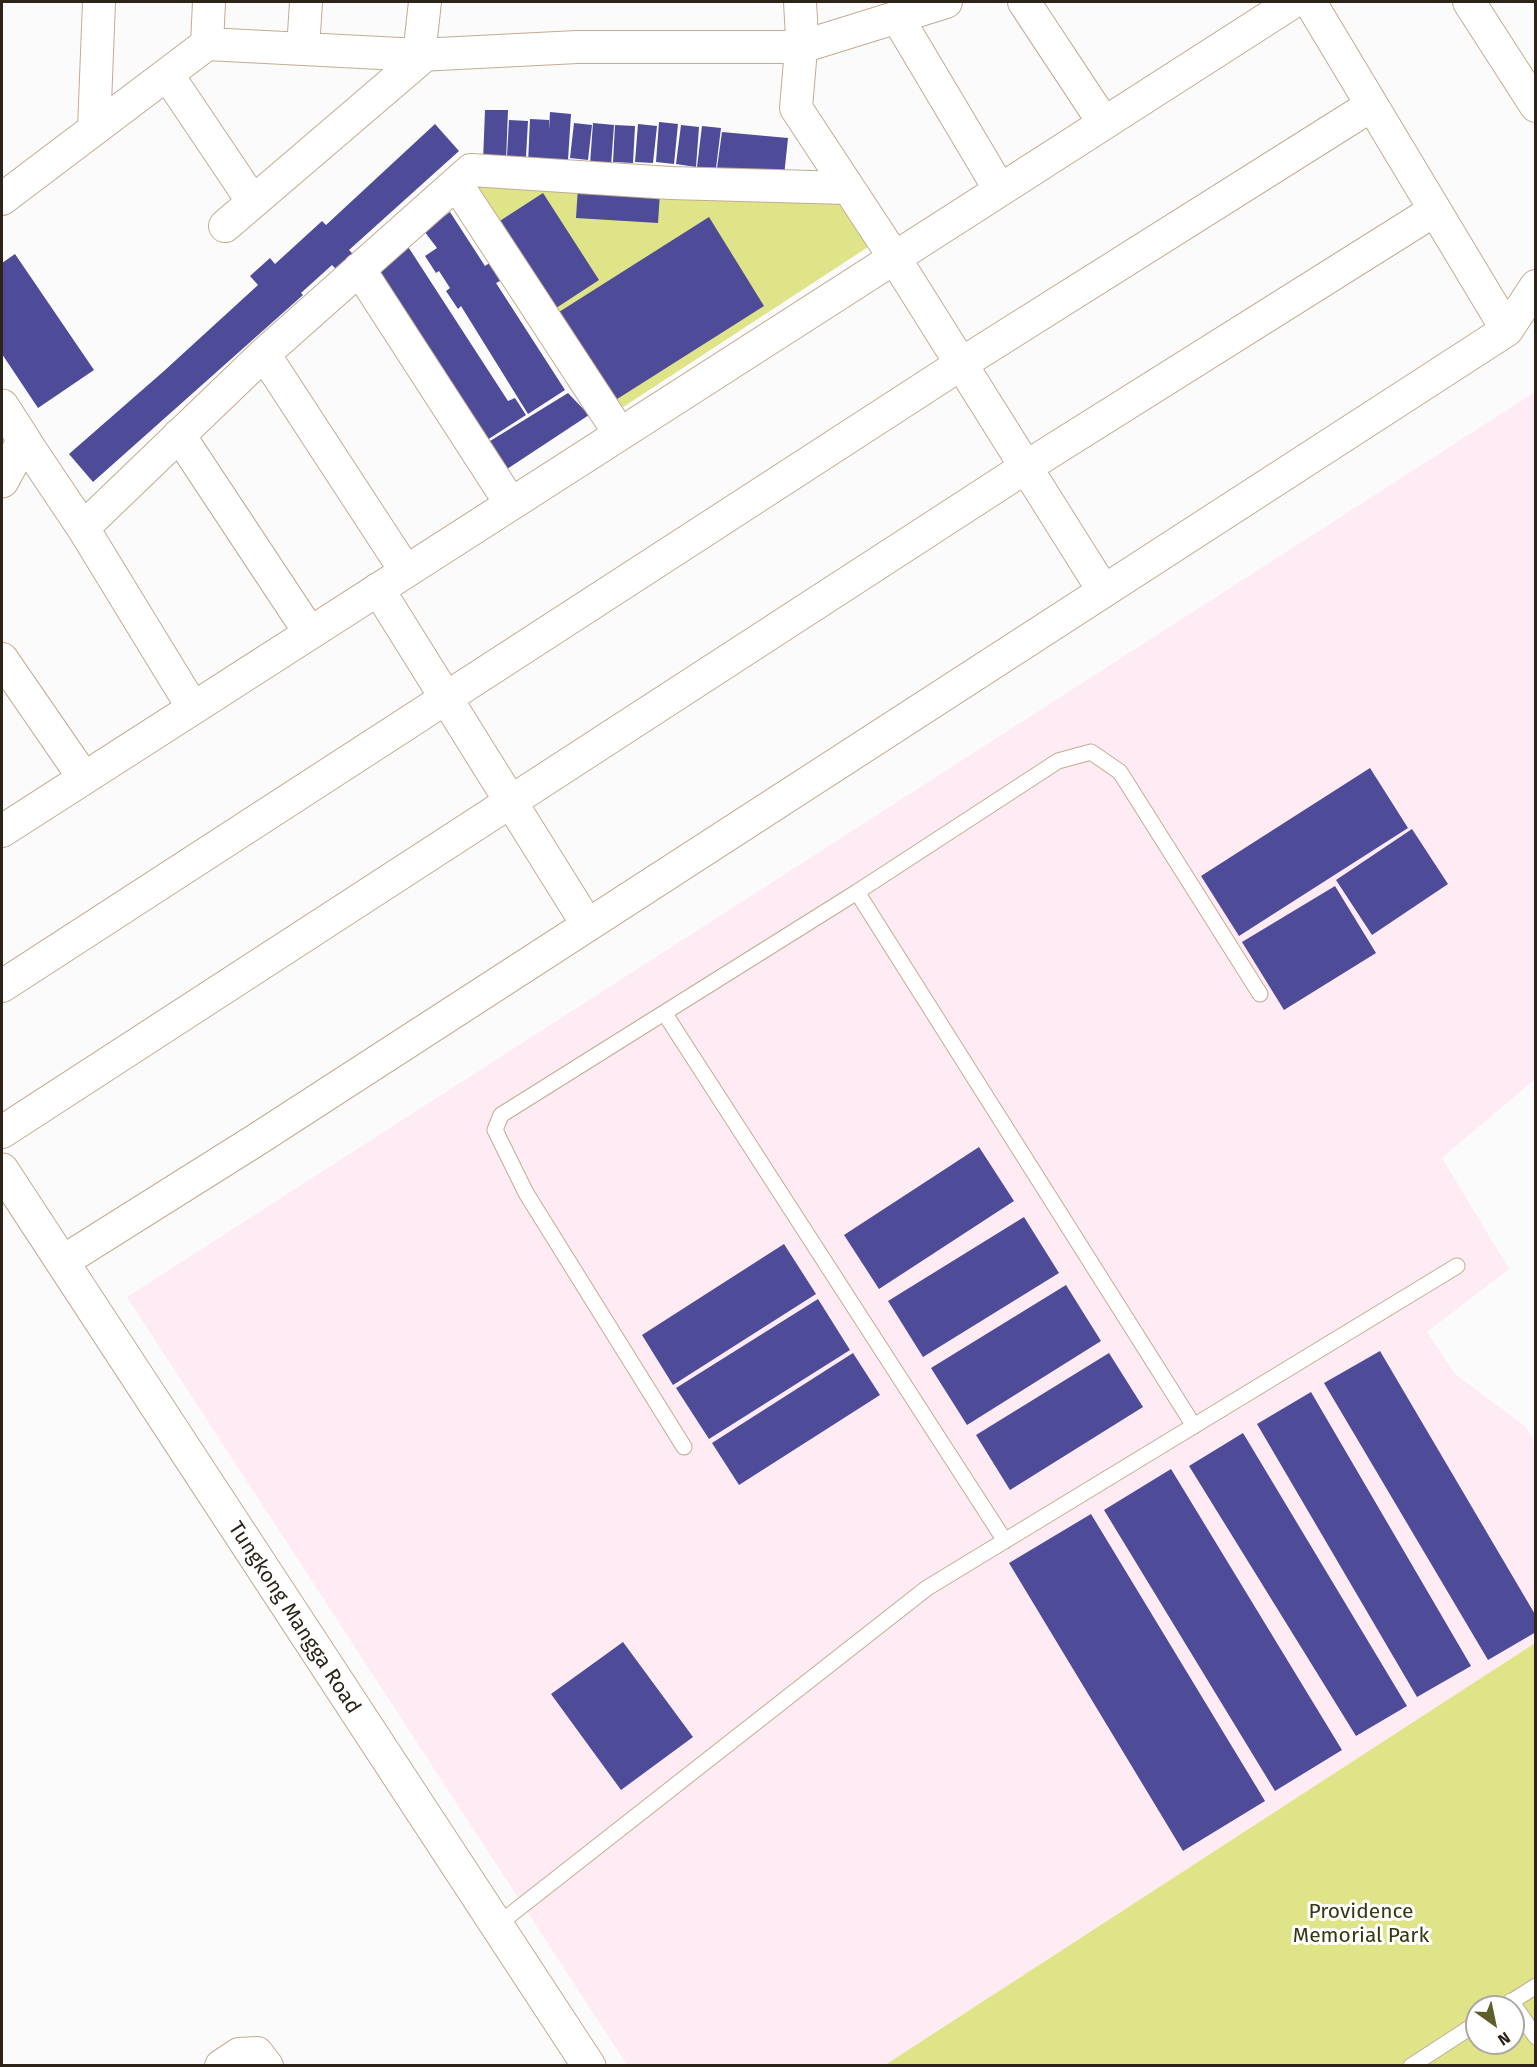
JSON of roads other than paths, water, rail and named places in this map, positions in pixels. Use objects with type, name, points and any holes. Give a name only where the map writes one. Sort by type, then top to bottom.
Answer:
[{"type":"street","points":[[94,129],[99,2]]},
{"type":"street","points":[[207,44],[209,2]]},
{"type":"street","points":[[303,49],[306,2]]},
{"type":"street","points":[[225,226],[422,55],[425,2]]},
{"type":"street","points":[[800,2],[801,47],[796,108],[894,257],[1103,590]]},
{"type":"street","points":[[2,199],[207,44],[422,55],[576,47],[801,47],[946,2]]},
{"type":"street","points":[[1024,2],[1104,123]]},
{"type":"street","points":[[2,831],[405,570],[1293,2]]},
{"type":"street","points":[[1310,2],[1507,330]]},
{"type":"street","points":[[1469,2],[1536,106]]},
{"type":"street","points":[[897,17],[1000,190]]},
{"type":"street","points":[[167,74],[253,202]]},
{"type":"street","points":[[2,986],[961,364],[1372,105]]},
{"type":"street","points":[[83,528],[264,354],[471,170],[671,183],[847,188]]},
{"type":"street","points":[[456,183],[620,434]]},
{"type":"street","points":[[2,1132],[1026,467],[1435,210]]},
{"type":"street","points":[[359,269],[510,504]]},
{"type":"street","points":[[62,1262],[1507,330],[1536,286]]},
{"type":"street","points":[[264,354],[405,570]]},
{"type":"street","points":[[2,406],[83,528],[193,708]]},
{"type":"street","points":[[179,435],[310,633]]},
{"type":"street","points":[[2,481],[24,440]]},
{"type":"street","points":[[378,589],[588,924]]},
{"type":"street","points":[[2,659],[84,778]]},
{"type":"street","name":"Tungkong Mangga Road","points":[[3,1175],[589,2066]]},
{"type":"street","points":[[221,2066],[238,2054],[257,2053],[267,2066]]},
{"type":"lane","points":[[684,1446],[526,1193],[495,1130],[501,1115],[857,892],[1058,761],[1090,752],[1120,772],[1260,994]]},
{"type":"lane","points":[[857,892],[1194,1426]]},
{"type":"lane","points":[[665,1014],[1005,1541]]},
{"type":"lane","points":[[496,1926],[927,1588],[1457,1266]]},
{"type":"lane","points":[[1522,1995],[1536,1986]]},
{"type":"lane","points":[[1525,2024],[1536,2037]]},
{"type":"lane","points":[[1411,2066],[1465,2031]]},
{"type":"park label","name":"Providence Memorial Park","points":[[1361,1924]]}]
